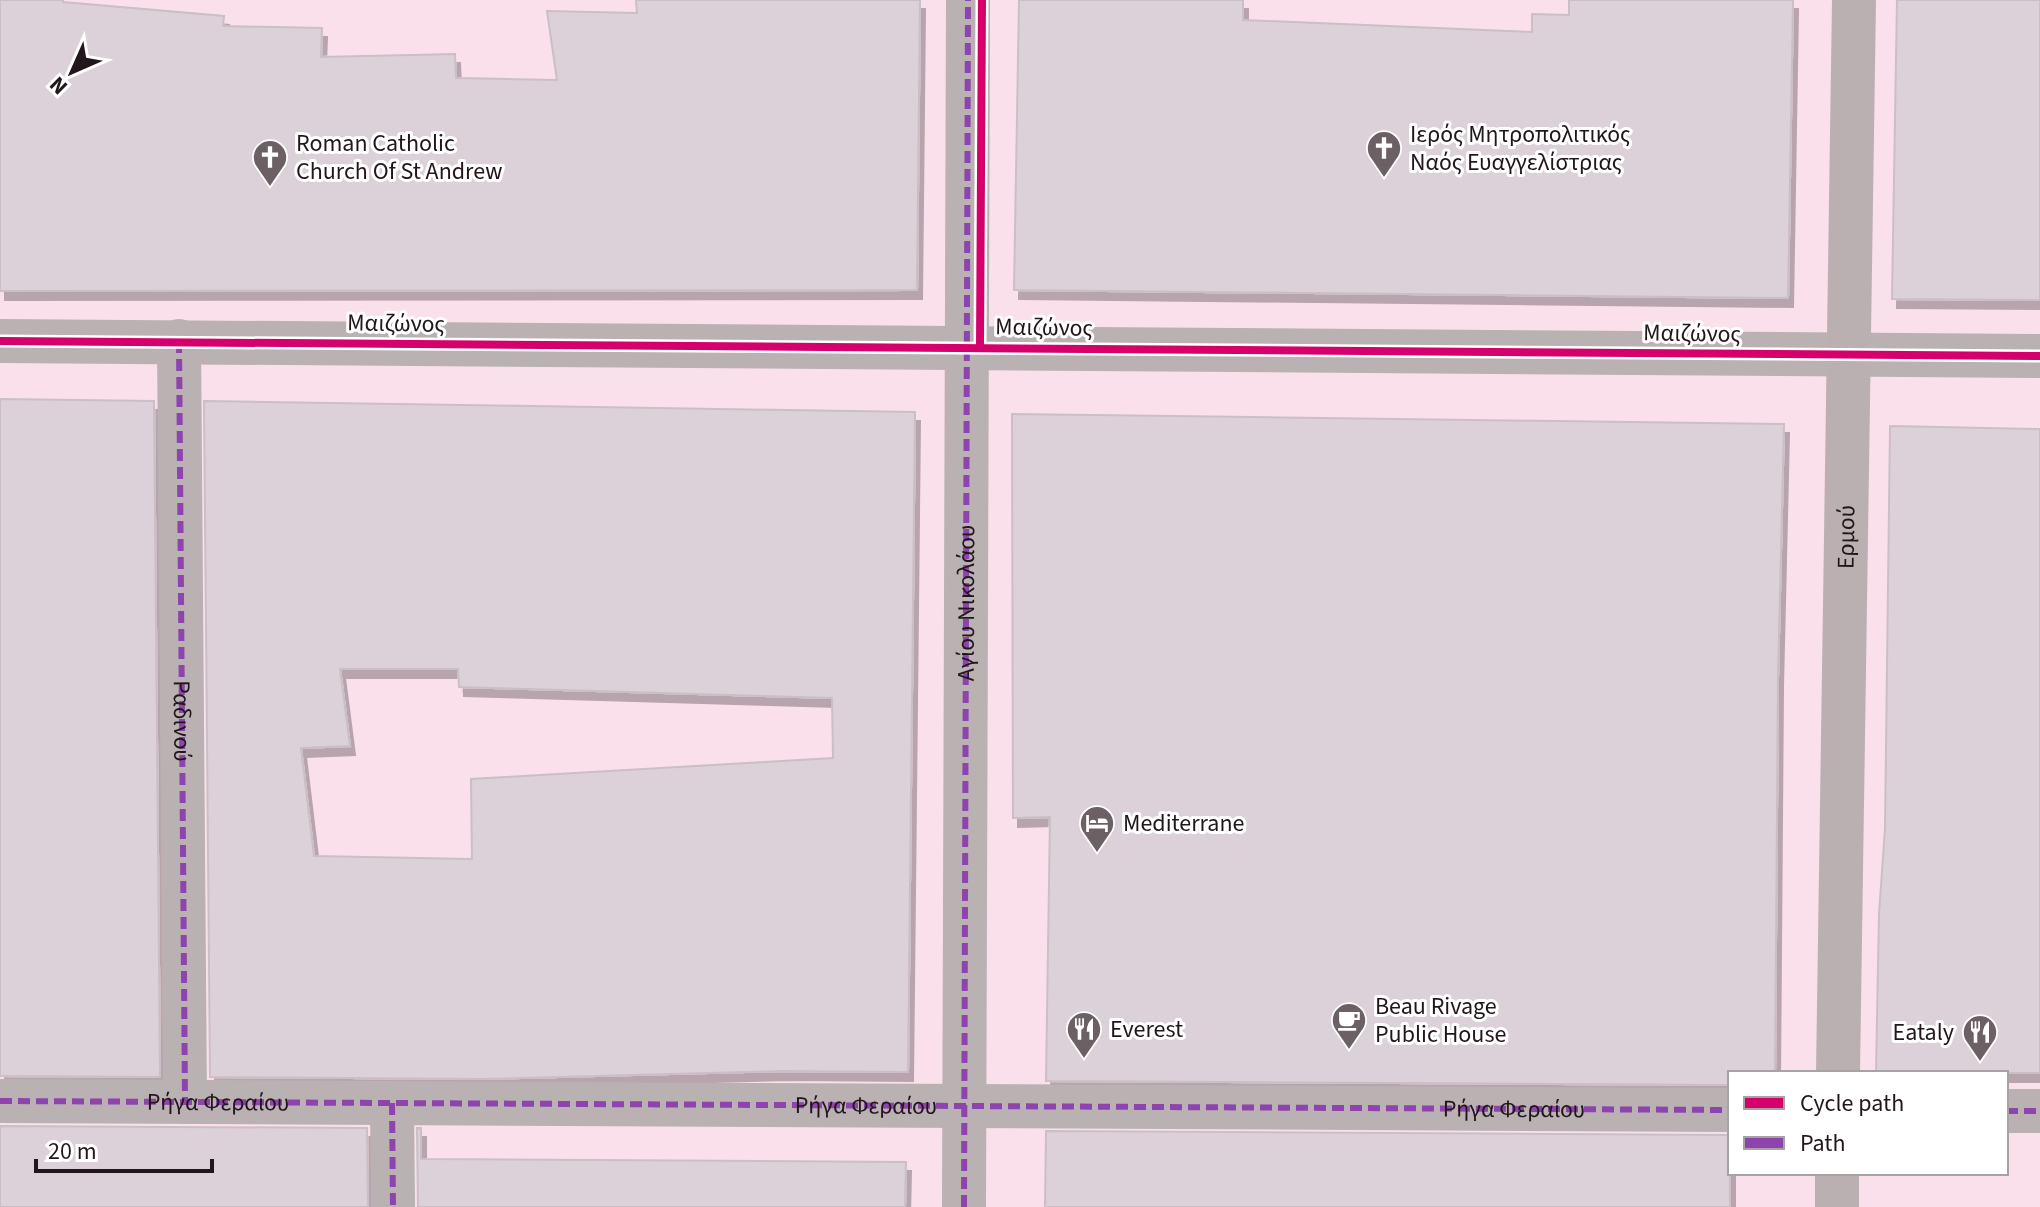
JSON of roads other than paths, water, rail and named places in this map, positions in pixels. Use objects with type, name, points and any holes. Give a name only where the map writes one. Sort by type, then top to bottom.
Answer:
[{"type":"main road","name":"Ερμού","points":[[1838,1071],[1854,0]]},
{"type":"main road","points":[[1837,1175],[1837,1207]]},
{"type":"street","name":"Αγίου Νικολάου","points":[[964,1207],[968,0]]},
{"type":"street","name":"Μαιζώνος","points":[[0,341],[2040,356]]},
{"type":"street","name":"Ραδινού","points":[[179,341],[185,1102]]},
{"type":"street","name":"Ρήγα Φεραίου","points":[[0,1101],[1728,1110]]},
{"type":"street","points":[[392,1103],[393,1207]]},
{"type":"street","points":[[2008,1111],[2040,1111]]},
{"type":"place","name":"Ιερός Μητροπολιτικός Ναός Ευαγγελίστριας","points":[[1384,179]]},
{"type":"place","name":"Roman Catholic Church Of St Andrew","points":[[270,188]]},
{"type":"place","name":"Mediterrane","points":[[1097,854]]},
{"type":"place","name":"Beau Rivage Public House","points":[[1349,1051]]},
{"type":"place","name":"Everest","points":[[1084,1060]]},
{"type":"place","name":"Eataly","points":[[1980,1063]]}]
